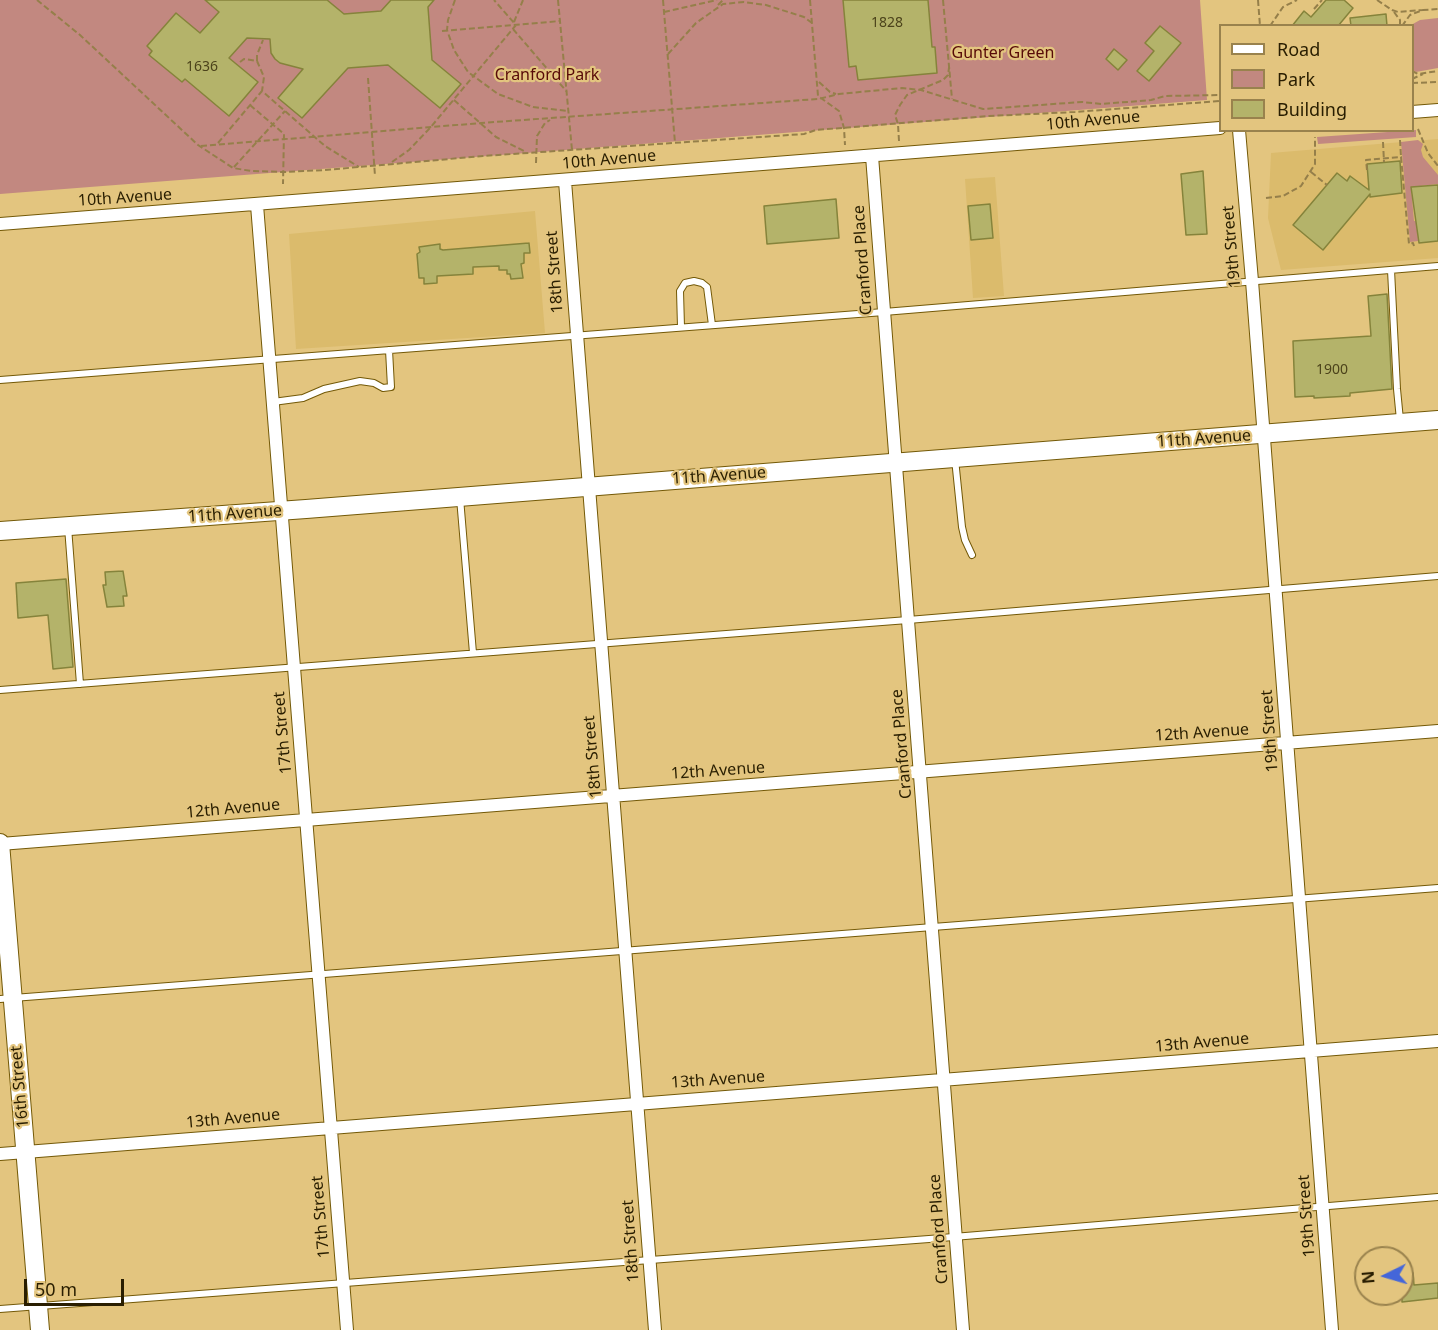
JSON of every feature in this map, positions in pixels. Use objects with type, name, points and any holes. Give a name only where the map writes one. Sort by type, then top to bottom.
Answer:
[{"type":"main road","name":"11th Avenue","points":[[0,531],[1438,420]]},
{"type":"main road","name":"16th Street","points":[[0,844],[6,998],[25,1152],[40,1330]]},
{"type":"street","points":[[1414,112],[1438,110]]},
{"type":"street","name":"10th Avenue","points":[[0,224],[1219,128]]},
{"type":"street","name":"19th Street","points":[[1239,132],[1332,1330]]},
{"type":"street","name":"Cranford Place","points":[[872,156],[963,1330]]},
{"type":"street","name":"18th Street","points":[[565,181],[655,1330]]},
{"type":"street","name":"17th Street","points":[[256,205],[347,1330]]},
{"type":"street","name":"12th Avenue","points":[[0,844],[1438,731]]},
{"type":"street","name":"13th Avenue","points":[[0,1154],[1438,1041]]},
{"type":"lane","points":[[0,380],[884,312],[1438,266]]},
{"type":"lane","points":[[1391,270],[1400,423]]},
{"type":"lane","points":[[681,327],[680,291],[685,284],[694,281],[707,287],[712,325]]},
{"type":"lane","points":[[272,402],[303,398],[324,389],[360,381],[374,383],[383,388],[391,387],[389,350]]},
{"type":"lane","points":[[955,458],[962,527],[972,555]]},
{"type":"lane","points":[[460,497],[474,653]]},
{"type":"lane","points":[[68,526],[80,684]]},
{"type":"lane","points":[[0,690],[908,620],[1438,576]]},
{"type":"lane","points":[[6,998],[1438,888]]},
{"type":"lane","points":[[0,1309],[1438,1197]]},
{"type":"path","points":[[37,0],[80,35],[200,146],[234,168],[251,171],[284,172],[359,167],[804,134],[816,130],[1219,101]]},
{"type":"path","points":[[455,0],[447,30],[454,50],[474,77],[498,94],[520,103],[533,107],[568,111]]},
{"type":"path","points":[[494,0],[515,24]]},
{"type":"path","points":[[390,164],[409,150],[474,77],[513,29],[524,0]]},
{"type":"path","points":[[558,0],[572,150]]},
{"type":"path","points":[[663,0],[675,143]]},
{"type":"path","points":[[664,12],[717,0]]},
{"type":"path","points":[[752,0],[804,17],[812,23]]},
{"type":"path","points":[[810,0],[818,96],[839,111],[844,128],[845,148]]},
{"type":"path","points":[[943,0],[952,99]]},
{"type":"path","points":[[1258,0],[1260,24]]},
{"type":"path","points":[[1271,24],[1283,7],[1297,0]]},
{"type":"path","points":[[1314,9],[1322,0]]},
{"type":"path","points":[[1377,0],[1397,15],[1400,24]]},
{"type":"path","points":[[713,1],[763,4]]},
{"type":"path","points":[[668,54],[689,29],[722,1]]},
{"type":"path","points":[[716,7],[731,2]]},
{"type":"path","points":[[1392,10],[1398,12],[1438,9]]},
{"type":"path","points":[[1403,24],[1410,15],[1423,10]]},
{"type":"path","points":[[442,31],[560,21]]},
{"type":"path","points":[[513,29],[567,92]]},
{"type":"path","points":[[217,145],[262,91],[264,77],[257,61],[257,55],[263,40]]},
{"type":"path","points":[[240,62],[244,59],[257,61]]},
{"type":"path","points":[[900,144],[895,116],[900,105],[908,95],[943,80],[948,75],[949,68]]},
{"type":"path","points":[[1414,78],[1438,71]]},
{"type":"path","points":[[1414,72],[1423,74]]},
{"type":"path","points":[[368,78],[375,176]]},
{"type":"path","points":[[817,81],[831,92],[839,94]]},
{"type":"path","points":[[1414,83],[1438,82]]},
{"type":"path","points":[[200,146],[820,98],[902,88],[921,90],[983,109],[1082,102],[1101,104],[1152,100],[1165,96],[1219,95]]},
{"type":"path","points":[[262,91],[314,137],[359,167]]},
{"type":"path","points":[[454,100],[496,137],[528,153]]},
{"type":"path","points":[[250,105],[284,134],[283,184]]},
{"type":"path","points":[[234,168],[285,111]]},
{"type":"path","points":[[536,163],[537,136],[545,123],[553,118]]},
{"type":"path","points":[[1418,129],[1428,153],[1438,166]]},
{"type":"path","points":[[1266,198],[1283,196],[1301,186],[1315,164],[1315,137]]},
{"type":"path","points":[[1400,140],[1409,244],[1413,243],[1414,246]]},
{"type":"path","points":[[1383,142],[1384,160]]},
{"type":"path","points":[[1367,170],[1366,160],[1401,157]]},
{"type":"path","points":[[1311,172],[1327,185]]},
{"type":"shaded area","points":[[1438,139],[1438,258],[1281,270],[1268,218],[1271,153]]},
{"type":"shaded area","points":[[995,177],[1004,296],[973,298],[965,179]]},
{"type":"shaded area","points":[[535,211],[545,333],[296,349],[289,234]]},
{"type":"green space","points":[[0,0],[1200,0],[1207,100],[0,194]]},
{"type":"green space","points":[[1438,18],[1438,68],[1416,72],[1414,71],[1413,24],[1420,20]]},
{"type":"green space","points":[[1416,130],[1416,137],[1318,144],[1317,137],[1414,132]]},
{"type":"green space","points":[[1418,140],[1423,144],[1421,150],[1423,157],[1438,175],[1438,184],[1411,187],[1418,241],[1410,242],[1401,142]]},
{"type":"building","points":[[205,0],[327,0],[344,14],[381,11],[391,0],[434,0],[428,7],[432,60],[461,84],[440,108],[388,65],[348,68],[302,118],[278,98],[303,69],[280,63],[275,59],[271,53],[270,39],[247,38],[229,58],[258,82],[229,116],[185,79],[182,82],[149,55],[152,51],[147,46],[176,13],[200,33],[219,12]]},
{"type":"building","points":[[843,0],[928,0],[937,73],[858,80],[856,66],[849,67]]},
{"type":"building","points":[[1326,0],[1344,0],[1353,8],[1340,24],[1294,24],[1304,11],[1311,17]]},
{"type":"building","points":[[1386,14],[1387,24],[1351,24],[1350,18]]},
{"type":"building","points":[[1160,26],[1181,43],[1149,81],[1137,71],[1154,51],[1145,43]]},
{"type":"building","points":[[1114,49],[1127,60],[1118,70],[1106,59]]},
{"type":"building","points":[[1400,161],[1402,193],[1370,197],[1370,194],[1323,250],[1293,225],[1337,173],[1347,181],[1350,176],[1369,190],[1367,164]]},
{"type":"building","points":[[1203,171],[1207,234],[1186,235],[1181,174]]},
{"type":"building","points":[[1438,185],[1438,241],[1419,243],[1411,187]]},
{"type":"building","points":[[836,199],[839,238],[767,244],[764,206]]},
{"type":"building","points":[[990,204],[993,238],[971,240],[968,206]]},
{"type":"building","points":[[529,243],[530,253],[524,253],[524,263],[521,264],[523,278],[511,279],[507,270],[499,270],[499,266],[473,267],[473,274],[437,276],[437,283],[424,284],[424,278],[419,278],[417,254],[420,252],[419,247],[440,244],[440,249],[443,250]]},
{"type":"building","points":[[1387,294],[1392,389],[1350,393],[1350,396],[1295,397],[1293,341],[1371,336],[1368,296]]},
{"type":"building","points":[[123,571],[127,596],[123,596],[124,606],[107,607],[103,585],[106,585],[105,572]]},
{"type":"building","points":[[66,579],[73,667],[53,669],[48,615],[18,618],[16,583]]},
{"type":"building","points":[[1438,1283],[1438,1298],[1414,1301],[1414,1285]]},
{"type":"park label","name":"Gunter Green","points":[[1003,53]]},
{"type":"park label","name":"Cranford Park","points":[[547,75]]}]
